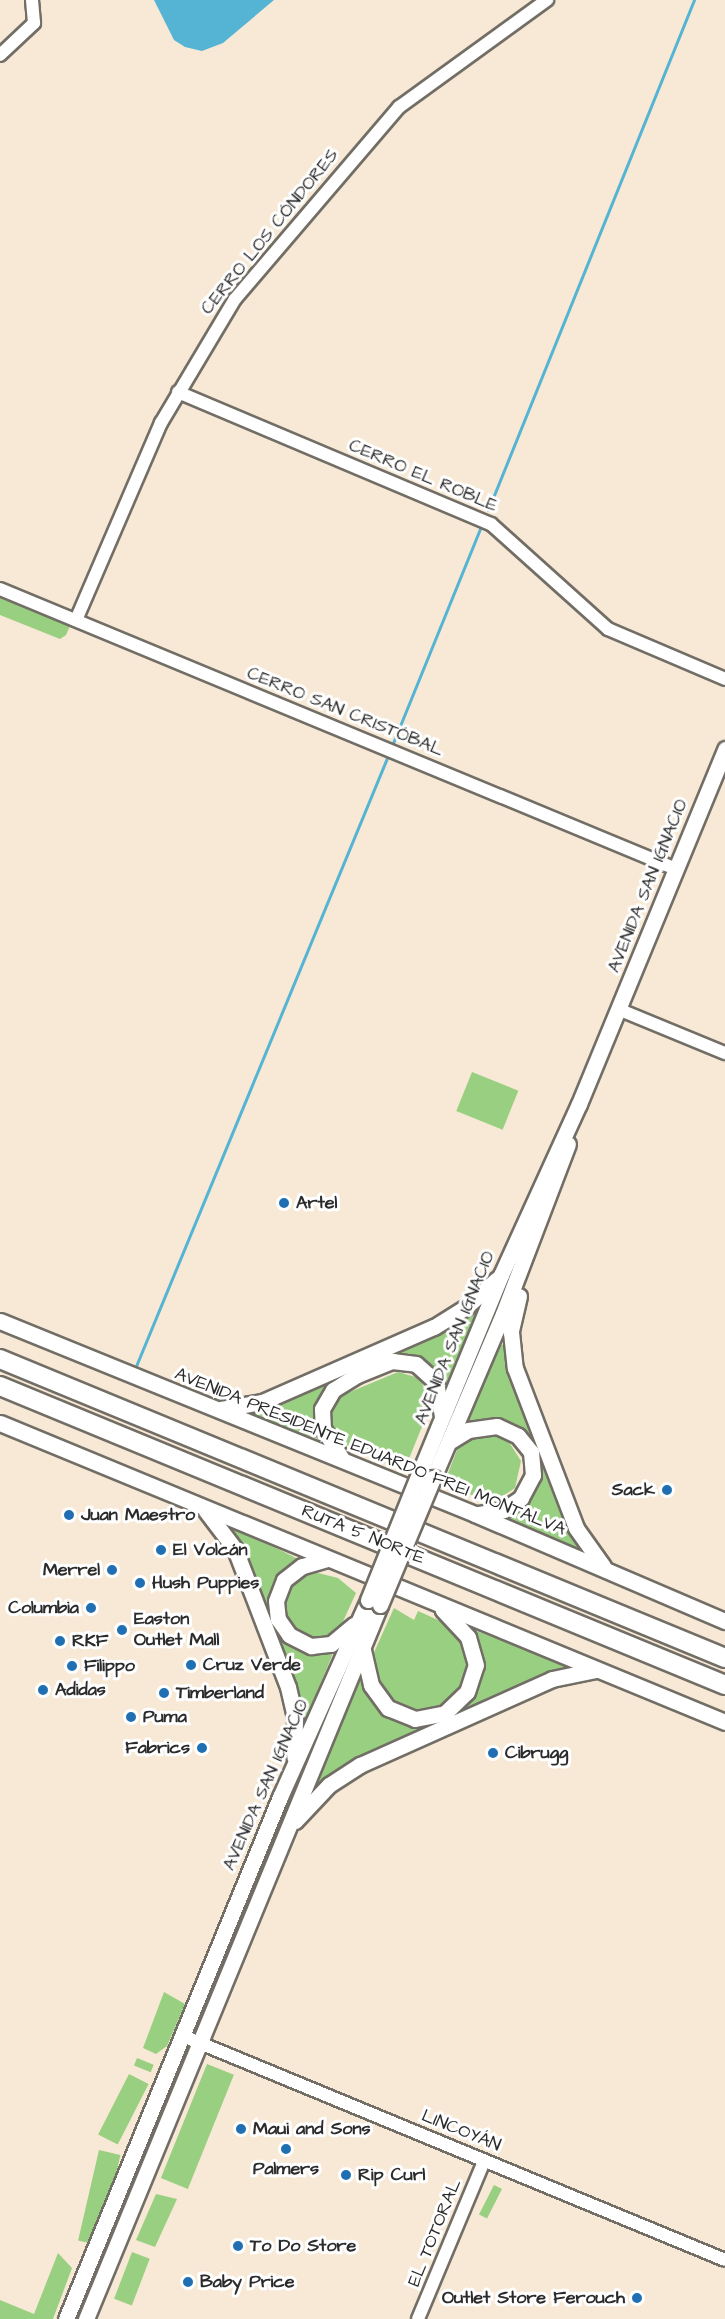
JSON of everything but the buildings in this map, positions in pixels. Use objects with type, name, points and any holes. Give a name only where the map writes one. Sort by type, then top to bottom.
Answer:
[{"type":"highway","name":"RUTA 5 NORTE","points":[[0,1359],[725,1656]]},
{"type":"highway","name":"RUTA 5 NORTE","points":[[0,1386],[725,1686]]},
{"type":"main road","name":"AVENIDA SAN IGNACIO","points":[[86,2319],[286,1831],[363,1650],[374,1603],[426,1476],[442,1421],[501,1275],[579,1104],[724,752]]},
{"type":"main road","name":"AVENIDA SAN IGNACIO","points":[[426,1476],[448,1442],[524,1264],[579,1104]]},
{"type":"main road","points":[[524,1264],[512,1332],[515,1368],[576,1528],[607,1570]]},
{"type":"main road","points":[[209,1408],[254,1404],[434,1327],[467,1306],[501,1275]]},
{"type":"main road","name":"AVENIDA PRESIDENTE EDUARDO FREI MONTALVA","points":[[0,1321],[209,1408],[476,1514],[725,1621]]},
{"type":"main road","points":[[344,1461],[323,1429],[324,1403],[340,1384],[376,1367],[405,1360],[428,1371],[439,1389],[442,1421]]},
{"type":"main road","points":[[0,1423],[725,1722]]},
{"type":"main road","points":[[448,1442],[468,1430],[491,1426],[513,1433],[531,1452],[533,1475],[521,1498],[503,1510],[476,1514]]},
{"type":"main road","points":[[200,1506],[232,1542],[288,1687],[295,1718],[292,1769]]},
{"type":"main road","points":[[327,1559],[302,1566],[284,1580],[276,1601],[281,1625],[294,1640],[318,1647],[336,1641],[360,1618]]},
{"type":"main road","points":[[363,1650],[371,1685],[388,1708],[423,1719],[452,1709],[471,1686],[476,1657],[461,1628],[430,1601]]},
{"type":"main road","name":"AVENIDA SAN IGNACIO","points":[[66,2319],[292,1769],[360,1618],[374,1603]]},
{"type":"main road","points":[[286,1831],[320,1793],[360,1765],[552,1679],[599,1670]]},
{"type":"main road","points":[[280,1797],[291,1797],[297,1805]]},
{"type":"main road","points":[[155,2102],[164,2101],[172,2109]]},
{"type":"street","points":[[0,56],[34,23],[32,0]]},
{"type":"street","name":"CERRO LOS CÓNDORES","points":[[76,620],[145,458],[178,392],[235,299],[391,114],[547,0]]},
{"type":"street","name":"CERRO EL ROBLE","points":[[178,392],[482,519],[501,531],[604,626],[725,679]]},
{"type":"street","name":"CERRO SAN CRISTÓBAL","points":[[0,589],[676,869]]},
{"type":"street","points":[[618,1009],[725,1053]]},
{"type":"street","name":"LINCOYÁN","points":[[183,2036],[725,2260]]},
{"type":"street","name":"EL TOTORAL","points":[[418,2319],[484,2161]]},
{"type":"green space","points":[[0,598],[70,626],[66,635],[60,639],[0,615]]},
{"type":"green space","points":[[472,1072],[518,1091],[503,1130],[456,1111]]},
{"type":"green space","points":[[480,1304],[446,1385],[435,1368],[422,1359],[408,1353],[387,1356],[330,1382],[313,1414],[318,1439],[240,1412]]},
{"type":"green space","points":[[505,1344],[584,1550],[582,1554],[503,1516],[531,1496],[539,1470],[502,1422],[487,1420],[465,1425],[498,1346]]},
{"type":"green space","points":[[398,1372],[419,1378],[432,1402],[404,1471],[342,1443],[331,1429],[329,1418],[338,1397]]},
{"type":"green space","points":[[480,1433],[507,1439],[521,1461],[515,1488],[494,1502],[443,1486],[459,1445]]},
{"type":"green space","points":[[228,1524],[302,1561],[281,1574],[269,1604],[272,1617],[329,1652],[334,1651],[304,1723],[240,1548]]},
{"type":"green space","points":[[310,1571],[338,1578],[356,1593],[340,1628],[332,1636],[316,1641],[293,1631],[282,1613],[284,1591],[292,1581]]},
{"type":"green space","points":[[394,1608],[414,1620],[418,1611],[449,1625],[464,1637],[472,1671],[449,1706],[416,1714],[398,1709],[376,1687],[371,1659]]},
{"type":"green space","points":[[471,1629],[577,1667],[313,1792],[361,1676],[379,1709],[394,1719],[412,1724],[446,1719],[463,1709],[477,1690],[482,1672],[480,1649]]},
{"type":"green space","points":[[164,1992],[185,2004],[167,2046],[156,2054],[143,2048]]},
{"type":"green space","points":[[137,2058],[154,2065],[151,2072],[134,2065]]},
{"type":"green space","points":[[207,2064],[234,2075],[188,2189],[161,2178]]},
{"type":"green space","points":[[129,2074],[149,2084],[118,2145],[98,2135]]},
{"type":"green space","points":[[99,2150],[120,2155],[100,2246],[78,2241]]},
{"type":"green space","points":[[494,2185],[502,2189],[487,2218],[479,2214]]},
{"type":"green space","points":[[156,2194],[177,2199],[155,2247],[136,2240]]},
{"type":"green space","points":[[132,2252],[150,2259],[132,2305],[114,2299]]},
{"type":"green space","points":[[58,2253],[72,2268],[53,2319],[0,2319],[0,2300],[34,2314]]},
{"type":"water","points":[[154,0],[274,0],[223,43],[202,51],[185,47],[174,40]]},
{"type":"waterway","points":[[488,510],[694,0]]},
{"type":"waterway","points":[[393,743],[481,526]]},
{"type":"waterway","points":[[136,1366],[387,758]]},
{"type":"place","name":"Artel","points":[[284,1203]]},
{"type":"place","name":"Sack","points":[[667,1490]]},
{"type":"place","name":"Juan Maestro","points":[[69,1515]]},
{"type":"place","name":"El Volcán","points":[[161,1550]]},
{"type":"place","name":"Merrel","points":[[112,1570]]},
{"type":"place","name":"Hush Puppies","points":[[140,1583]]},
{"type":"place","name":"Columbia","points":[[91,1608]]},
{"type":"place","name":"Easton Outlet Mall","points":[[122,1630]]},
{"type":"place","name":"RKF","points":[[60,1641]]},
{"type":"place","name":"Cruz Verde","points":[[191,1665]]},
{"type":"place","name":"Filippo","points":[[72,1666]]},
{"type":"place","name":"Adidas","points":[[43,1690]]},
{"type":"place","name":"Timberland","points":[[164,1693]]},
{"type":"place","name":"Puma","points":[[131,1717]]},
{"type":"place","name":"Fabrics","points":[[202,1748]]},
{"type":"place","name":"Cibrugg","points":[[493,1753]]},
{"type":"place","name":"Maui and Sons","points":[[241,2129]]},
{"type":"place","name":"Palmers","points":[[286,2149]]},
{"type":"place","name":"Rip Curl","points":[[346,2175]]},
{"type":"place","name":"To Do Store","points":[[238,2246]]},
{"type":"place","name":"Baby Price","points":[[188,2282]]},
{"type":"place","name":"Outlet Store Ferouch","points":[[637,2298]]}]
